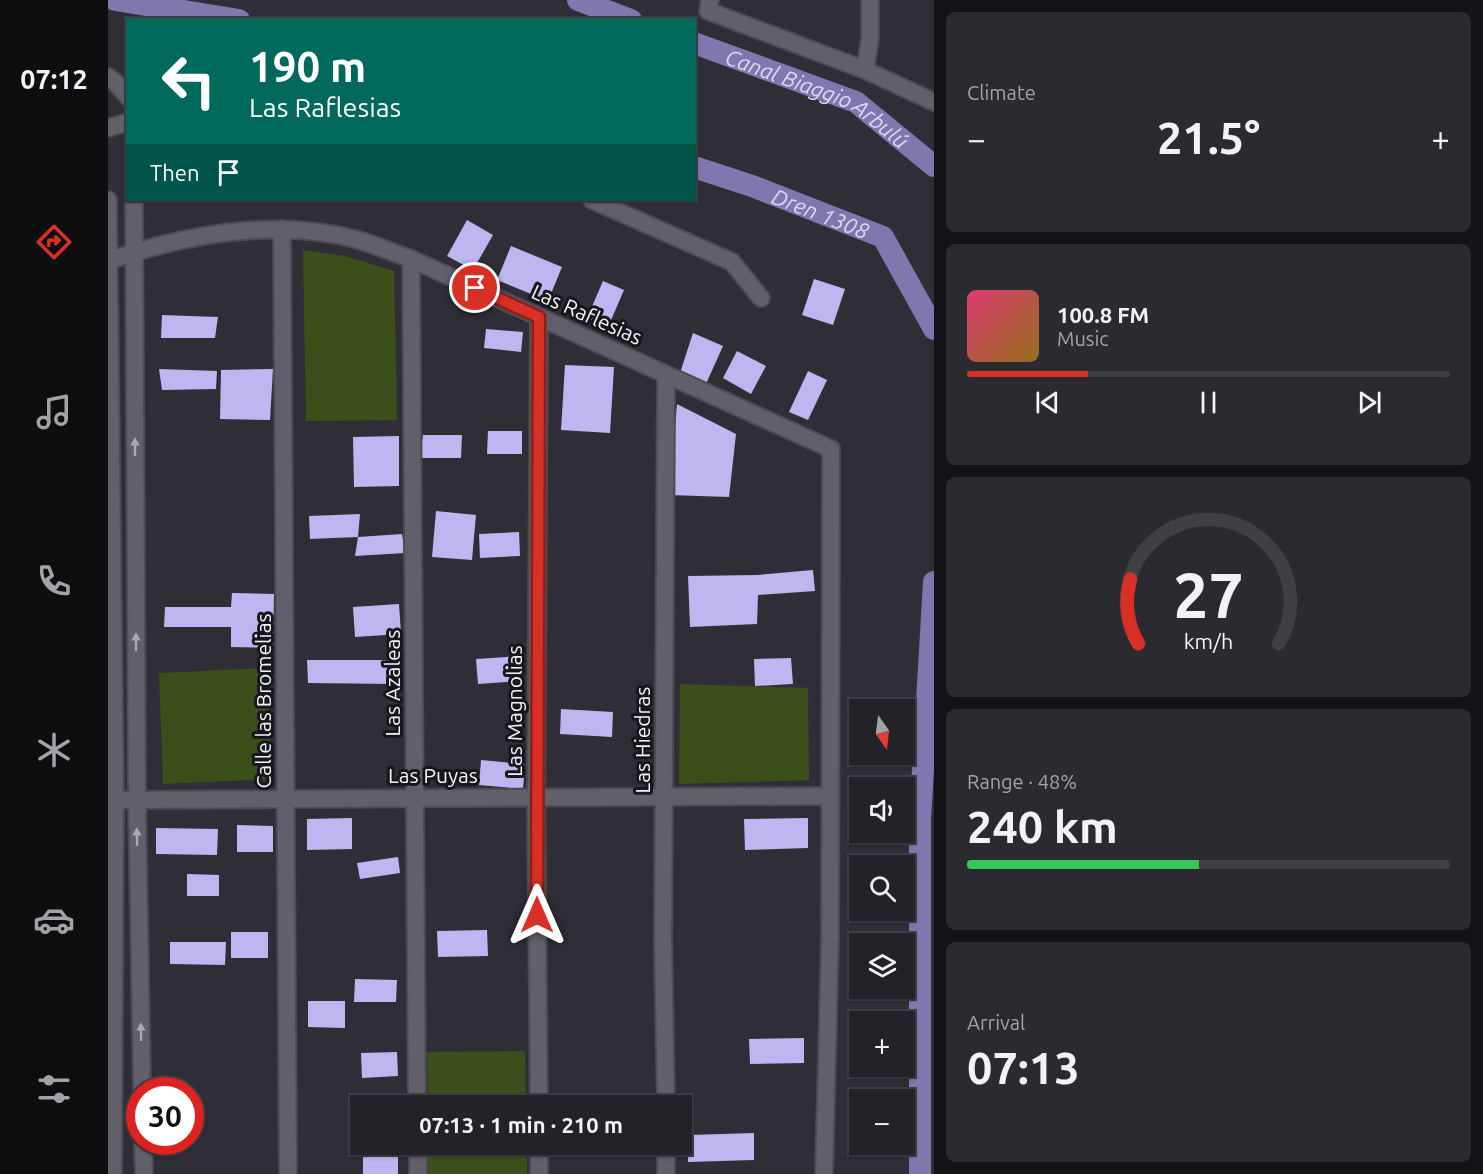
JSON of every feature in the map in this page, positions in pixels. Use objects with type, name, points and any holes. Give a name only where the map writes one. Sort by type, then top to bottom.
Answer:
[{"type":"street","points":[[710,0],[708,11],[865,70],[934,102]]},
{"type":"street","points":[[865,70],[870,39],[870,0]]},
{"type":"street","points":[[108,77],[126,95]]},
{"type":"street","points":[[108,128],[126,123]]},
{"type":"street","points":[[108,200],[113,1174]]},
{"type":"street","points":[[134,201],[137,800],[142,1077]]},
{"type":"street","points":[[594,201],[732,262],[761,298]]},
{"type":"street","name":"Calle las Bromelias","points":[[282,229],[288,1174]]},
{"type":"street","name":"Las Raflesias","points":[[108,261],[205,236],[244,230],[309,231],[356,239],[411,260],[831,449],[830,796]]},
{"type":"street","name":"Las Azaleas","points":[[411,260],[417,1095]]},
{"type":"street","name":"Las Magnolias","points":[[539,317],[536,796],[539,1095]]},
{"type":"street","name":"Las Hiedras","points":[[666,375],[664,795],[666,1095]]},
{"type":"street","name":"Las Puyas","points":[[111,800],[664,795],[830,796]]},
{"type":"street","points":[[824,1174],[830,938],[830,796]]},
{"type":"street","points":[[143,1155],[144,1174]]},
{"type":"street","points":[[418,1155],[418,1174]]},
{"type":"street","points":[[539,1155],[539,1174]]},
{"type":"street","points":[[666,1155],[666,1174]]},
{"type":"green space","points":[[303,250],[345,256],[394,271],[397,420],[306,421]]},
{"type":"green space","points":[[267,668],[272,779],[163,784],[159,673]]},
{"type":"green space","points":[[680,684],[808,688],[809,780],[679,784]]},
{"type":"green space","points":[[525,1051],[526,1095],[428,1095],[427,1052]]},
{"type":"green space","points":[[428,1155],[527,1155],[527,1174],[428,1174]]},
{"type":"building","points":[[467,220],[493,235],[473,270],[447,256]]},
{"type":"building","points":[[511,246],[562,267],[548,301],[497,280]]},
{"type":"building","points":[[814,279],[845,289],[833,325],[802,315]]},
{"type":"building","points":[[603,281],[624,290],[608,327],[587,318]]},
{"type":"building","points":[[162,315],[218,317],[215,338],[161,338]]},
{"type":"building","points":[[486,329],[523,332],[521,352],[484,348]]},
{"type":"building","points":[[693,333],[723,346],[705,386],[679,376]]},
{"type":"building","points":[[737,351],[766,366],[751,394],[723,378]]},
{"type":"building","points":[[565,365],[614,367],[610,433],[561,430]]},
{"type":"building","points":[[159,369],[217,371],[216,389],[162,390]]},
{"type":"building","points":[[273,369],[270,420],[220,419],[221,370]]},
{"type":"building","points":[[808,371],[827,380],[808,420],[789,412]]},
{"type":"building","points":[[677,404],[736,434],[729,497],[669,495]]},
{"type":"building","points":[[488,431],[522,431],[522,454],[487,454]]},
{"type":"building","points":[[423,435],[462,435],[461,458],[420,458]]},
{"type":"building","points":[[399,436],[399,486],[354,487],[353,437]]},
{"type":"building","points":[[436,511],[476,515],[472,560],[432,557]]},
{"type":"building","points":[[360,514],[358,537],[310,539],[309,516]]},
{"type":"building","points":[[519,532],[520,556],[480,558],[479,534]]},
{"type":"building","points":[[402,534],[405,553],[355,556],[358,537]]},
{"type":"building","points":[[813,570],[815,591],[758,595],[757,624],[690,627],[688,576],[757,575]]},
{"type":"building","points":[[232,593],[274,594],[273,648],[231,647],[231,627],[164,627],[165,607],[231,607]]},
{"type":"building","points":[[399,604],[401,634],[355,637],[353,607]]},
{"type":"building","points":[[520,656],[522,681],[478,684],[476,659]]},
{"type":"building","points":[[791,658],[793,684],[755,686],[754,659]]},
{"type":"building","points":[[307,660],[393,660],[393,684],[308,683]]},
{"type":"building","points":[[561,709],[613,712],[612,737],[560,734]]},
{"type":"building","points":[[481,760],[525,764],[523,789],[479,785]]},
{"type":"building","points":[[352,818],[352,849],[307,850],[307,819]]},
{"type":"building","points":[[808,818],[808,848],[745,850],[744,819]]},
{"type":"building","points":[[237,825],[273,826],[273,852],[237,852]]},
{"type":"building","points":[[156,828],[218,829],[217,855],[156,854]]},
{"type":"building","points":[[398,857],[400,873],[360,879],[357,863]]},
{"type":"building","points":[[187,874],[219,875],[219,896],[187,896]]},
{"type":"building","points":[[487,930],[488,956],[438,957],[437,931]]},
{"type":"building","points":[[231,932],[268,932],[268,958],[231,958]]},
{"type":"building","points":[[170,942],[226,942],[225,965],[170,964]]},
{"type":"building","points":[[355,979],[397,980],[396,1002],[354,1002]]},
{"type":"building","points":[[308,1001],[345,1001],[345,1028],[308,1027]]},
{"type":"building","points":[[804,1038],[804,1063],[750,1064],[749,1039]]},
{"type":"building","points":[[397,1052],[398,1076],[362,1078],[361,1053]]},
{"type":"building","points":[[754,1133],[754,1160],[688,1162],[688,1155],[692,1155],[692,1135]]},
{"type":"building","points":[[363,1155],[398,1155],[398,1174],[363,1174]]},
{"type":"waterway","name":"Dren 1308","points":[[115,0],[227,18]]},
{"type":"waterway","name":"Canal Biaggio Arbulú","points":[[578,0],[626,18]]},
{"type":"waterway","name":"Canal Biaggio Arbulú","points":[[696,44],[856,102],[934,166]]},
{"type":"waterway","name":"Dren 1308","points":[[696,168],[752,186],[883,237],[934,329]]},
{"type":"waterway","name":"Dren 1308","points":[[920,1174],[920,820],[934,582]]},
{"type":"route","points":[[475,288],[539,317],[537,915]]}]
